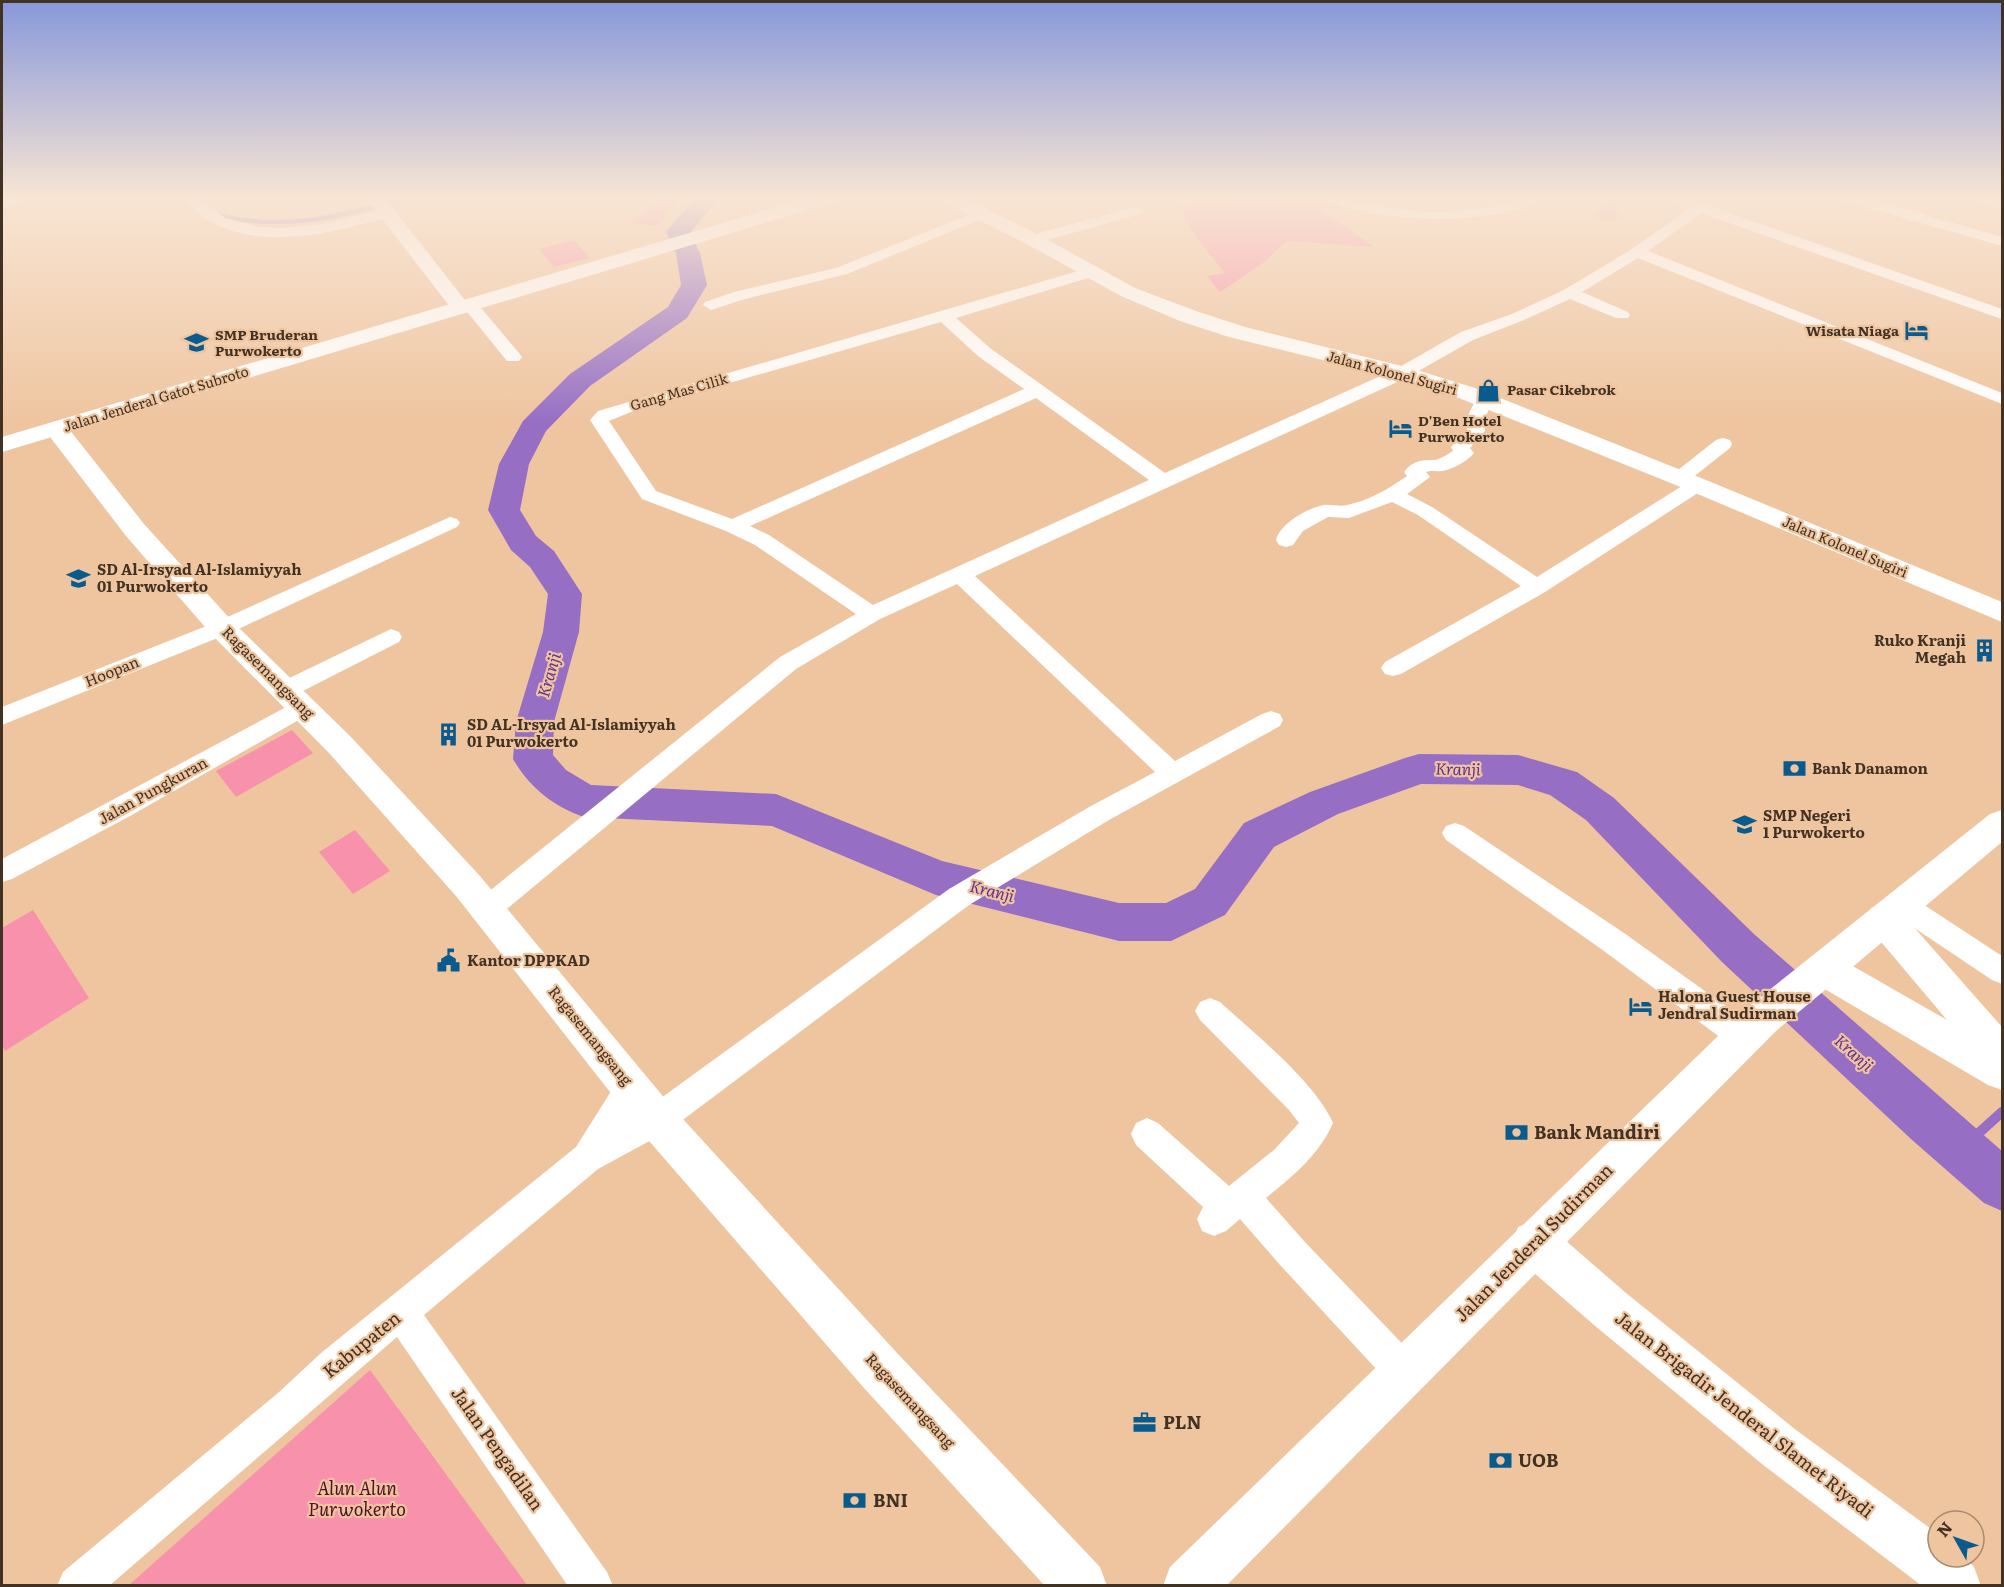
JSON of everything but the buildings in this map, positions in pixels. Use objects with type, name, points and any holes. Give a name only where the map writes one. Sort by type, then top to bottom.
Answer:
[{"type":"street","points":[[436,272],[465,307],[513,357]]},
{"type":"street","name":"Jalan Jenderal Gatot Subroto","points":[[2,445],[581,272]]},
{"type":"street","points":[[711,305],[740,295],[837,272]]},
{"type":"street","name":"Gang Mas Cilik","points":[[872,614],[762,540],[733,526],[649,495],[599,420],[604,415],[630,406],[1092,272]]},
{"type":"street","name":"Jalan Kolonel Sugiri","points":[[1092,272],[1128,291],[1188,316],[1237,332],[1314,353],[1402,373],[1485,400],[1689,482],[2002,613]]},
{"type":"street","points":[[487,909],[788,663],[872,614],[1402,373],[1467,336],[1527,313],[1570,293],[1604,272]]},
{"type":"street","points":[[1688,272],[2002,399]]},
{"type":"street","points":[[1886,272],[2002,314]]},
{"type":"street","points":[[1570,293],[1622,315]]},
{"type":"street","points":[[944,316],[984,352],[1172,478]]},
{"type":"street","points":[[733,526],[1038,390]]},
{"type":"street","points":[[1286,540],[1288,533],[1296,526],[1325,511],[1349,512],[1393,494],[1419,477],[1414,472],[1426,464],[1440,466],[1464,453],[1460,447],[1476,431],[1475,419],[1485,400]]},
{"type":"street","name":"Ragasemangsang","points":[[56,429],[135,530],[222,628],[294,698],[487,909],[657,1120],[881,1371],[1081,1586]]},
{"type":"street","points":[[1393,668],[1537,587],[1689,482],[1723,444]]},
{"type":"street","points":[[1393,494],[1425,511],[1537,587]]},
{"type":"street","name":"Hoopan","points":[[2,716],[222,628],[450,523]]},
{"type":"street","points":[[960,574],[1173,774]]},
{"type":"street","name":"Jalan Pungkuran","points":[[2,871],[121,809],[391,637]]},
{"type":"street","name":"Kabupaten","points":[[77,1586],[291,1406],[334,1366],[587,1158],[657,1120],[959,897],[1001,870],[1271,720]]},
{"type":"street","name":"Jalan Jenderal Sudirman","points":[[1189,1586],[1753,1028],[2002,823]]},
{"type":"street","points":[[1455,833],[1614,942],[1753,1028]]},
{"type":"street","points":[[1893,912],[2002,971]]},
{"type":"street","points":[[1893,912],[2002,1055]]},
{"type":"street","points":[[1819,973],[2002,1072]]},
{"type":"street","points":[[1210,1011],[1300,1099],[1317,1123],[1295,1153],[1228,1207]]},
{"type":"street","points":[[587,1158],[631,1087]]},
{"type":"street","points":[[1147,1134],[1228,1207],[1292,1253],[1404,1372]]},
{"type":"street","name":"Jalan Brigadir Jenderal Slamet Riyadi","points":[[1534,1243],[1610,1309],[1779,1447],[1940,1567],[1955,1586]]},
{"type":"street","name":"Jalan Pengadilan","points":[[401,1313],[592,1586]]},
{"type":"green space","points":[[1250,272],[1220,292],[1207,276]]},
{"type":"green space","points":[[292,730],[313,753],[236,797],[216,771]]},
{"type":"green space","points":[[355,830],[390,871],[353,894],[319,852]]},
{"type":"green space","points":[[33,910],[89,998],[5,1051],[2,1044],[2,928]]},
{"type":"green space","name":"Alun Alun Purwokerto","points":[[370,1370],[527,1585],[129,1585]]},
{"type":"waterway","name":"Kranji","points":[[692,272],[694,285],[678,312],[580,380],[533,427],[514,464],[504,510],[523,543],[542,559],[565,594],[561,632],[535,722],[533,759],[552,781],[584,801],[776,810],[936,877],[1119,922],[1171,922],[1210,902],[1259,835],[1324,803],[1419,769],[1518,770],[1563,783],[1600,809],[1738,948],[1929,1122],[2002,1185]]},
{"type":"waterway","name":"Kranji","points":[[1961,1149],[2002,1112]]},
{"type":"place","name":"Wisata Niaga","points":[[1917,331]]},
{"type":"place","name":"SMP Bruderan Purwokerto","points":[[197,343]]},
{"type":"place","name":"Pasar Cikebrok","points":[[1489,390]]},
{"type":"place","name":"D'Ben Hotel Purwokerto","points":[[1400,429]]},
{"type":"place","name":"SD Al-Irsyad Al-Islamiyyah 01 Purwokerto","points":[[79,579]]},
{"type":"place","name":"Ruko Kranji Megah","points":[[1984,650]]},
{"type":"place","name":"SD AL-Irsyad Al-Islamiyyah 01 Purwokerto","points":[[449,734]]},
{"type":"place","name":"Bank Danamon","points":[[1794,769]]},
{"type":"place","name":"SMP Negeri 1 Purwokerto","points":[[1745,825]]},
{"type":"place","name":"Kantor DPPKAD","points":[[449,961]]},
{"type":"place","name":"Halona Guest House Jendral Sudirman","points":[[1640,1006]]},
{"type":"place","name":"Bank Mandiri","points":[[1516,1133]]},
{"type":"place","name":"PLN","points":[[1145,1423]]},
{"type":"place","name":"UOB","points":[[1500,1461]]},
{"type":"place","name":"BNI","points":[[855,1501]]}]
